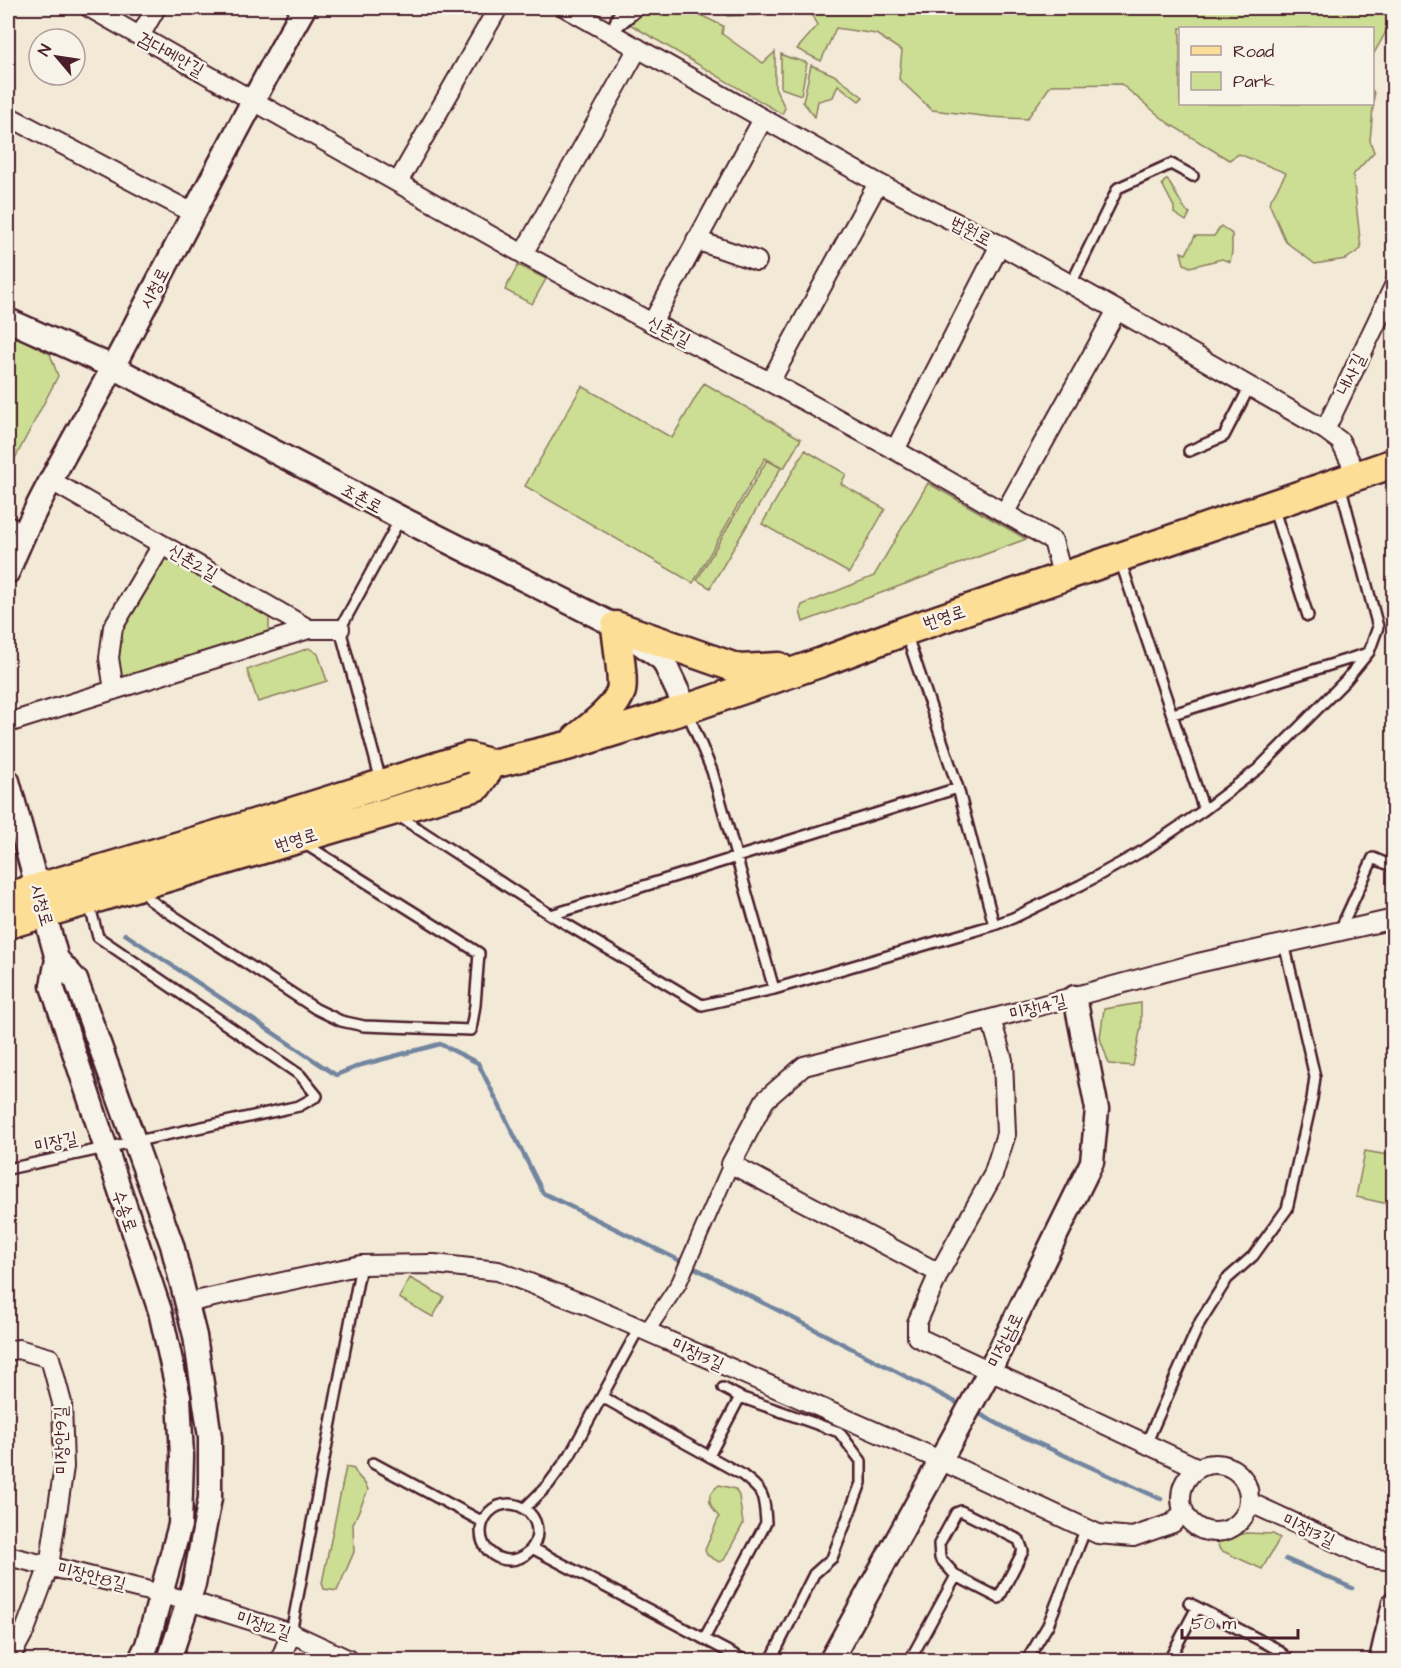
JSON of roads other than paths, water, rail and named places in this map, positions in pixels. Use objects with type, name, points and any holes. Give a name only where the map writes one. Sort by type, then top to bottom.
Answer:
[{"type":"main road","name":"번영로","points":[[8,924],[41,901],[137,872],[267,820],[468,757],[492,764],[567,746],[686,709],[905,631],[1394,463]]},
{"type":"main road","points":[[567,746],[601,718],[616,701],[621,690],[616,626],[739,669],[822,662]]},
{"type":"main road","name":"번영로","points":[[137,872],[298,840],[390,810],[477,786],[492,764]]},
{"type":"main road","name":"번영로","points":[[8,897],[41,901]]},
{"type":"street","name":"검다메안길","points":[[90,8],[253,99]]},
{"type":"street","points":[[140,36],[156,8]]},
{"type":"street","name":"시청로","points":[[8,572],[16,525],[50,480],[113,367],[253,99],[304,8]]},
{"type":"street","points":[[398,182],[498,8]]},
{"type":"street","name":"법원로","points":[[567,8],[878,183],[1117,309],[1325,429],[1340,441],[1348,478]]},
{"type":"street","points":[[523,254],[638,48]]},
{"type":"street","name":"신촌1길","points":[[253,99],[523,254],[652,323],[770,382],[1005,512],[1053,541],[1063,578]]},
{"type":"street","points":[[8,116],[193,213]]},
{"type":"street","points":[[652,323],[763,119]]},
{"type":"street","points":[[770,382],[878,183]]},
{"type":"street","points":[[696,240],[757,261]]},
{"type":"street","points":[[895,450],[1000,246]]},
{"type":"street","name":"내사길","points":[[1325,429],[1394,286]]},
{"type":"street","points":[[1005,512],[1117,309]]},
{"type":"street","name":"조촌로","points":[[8,320],[113,367],[401,518],[616,626],[663,660],[686,709]]},
{"type":"street","name":"신촌2길","points":[[50,480],[309,629],[340,629]]},
{"type":"street","points":[[114,690],[109,658],[113,627],[162,545]]},
{"type":"street","points":[[8,723],[309,629]]},
{"type":"street","name":"시청로","points":[[8,781],[57,959]]},
{"type":"street","name":"미장14길","points":[[731,1164],[765,1100],[804,1066],[991,1019],[1198,963],[1394,919]]},
{"type":"street","name":"수송로","points":[[57,959],[76,980],[172,1245],[195,1336],[210,1437],[210,1498],[194,1584],[175,1597],[140,1660]]},
{"type":"street","name":"수송로","points":[[57,959],[52,986],[108,1147],[160,1311],[179,1397],[182,1457],[180,1525],[169,1660]]},
{"type":"street","name":"미장남로","points":[[831,1660],[984,1381],[1092,1162],[1096,1109],[1075,997]]},
{"type":"street","points":[[991,1019],[1003,1060],[1006,1134],[993,1175],[939,1272],[917,1323],[917,1337],[984,1381],[1146,1444],[1198,1468]]},
{"type":"street","points":[[643,1330],[679,1283],[731,1164],[939,1272]]},
{"type":"street","name":"미장13길","points":[[186,1303],[361,1265],[434,1264],[498,1271],[590,1306],[643,1330],[945,1451],[1098,1534],[1133,1537],[1173,1523],[1184,1512]]},
{"type":"street","name":"미장안9길","points":[[8,1351],[18,1348],[50,1358],[62,1403],[64,1467],[49,1566]]},
{"type":"street","points":[[1209,1464],[1221,1464],[1241,1475],[1247,1486],[1249,1502],[1239,1522],[1229,1529],[1218,1532],[1206,1531],[1195,1526],[1184,1512],[1181,1500],[1183,1488],[1189,1476],[1198,1468],[1209,1464]]},
{"type":"street","name":"미장13길","points":[[1249,1502],[1370,1558],[1394,1562]]},
{"type":"street","name":"미장안8길","points":[[8,1556],[175,1597]]},
{"type":"street","points":[[9,1660],[25,1630],[49,1566]]},
{"type":"street","name":"미장12길","points":[[175,1597],[291,1633],[349,1660]]},
{"type":"street","points":[[1381,1660],[1394,1604]]},
{"type":"street","points":[[280,1660],[291,1633]]},
{"type":"lane","points":[[611,32],[618,15],[625,8]]},
{"type":"lane","points":[[611,32],[640,8]]},
{"type":"lane","points":[[1071,284],[1118,188],[1171,164],[1193,176]]},
{"type":"lane","points":[[1189,452],[1224,436],[1250,386]]},
{"type":"lane","points":[[390,810],[551,915],[702,1005],[774,989],[994,925],[1081,885],[1146,849],[1204,810],[1258,769],[1346,680],[1369,652],[1378,627],[1348,478]]},
{"type":"lane","points":[[1272,505],[1308,616]]},
{"type":"lane","points":[[381,784],[340,629],[401,518]]},
{"type":"lane","points":[[1119,558],[1204,810]]},
{"type":"lane","points":[[905,631],[958,788],[994,925]]},
{"type":"lane","points":[[1173,714],[1369,652]]},
{"type":"lane","points":[[686,709],[712,771],[774,989]]},
{"type":"lane","points":[[551,915],[737,855],[958,788]]},
{"type":"lane","points":[[137,872],[150,900],[316,1009],[341,1021],[364,1026],[471,1030],[479,953],[298,840]]},
{"type":"lane","points":[[1340,930],[1373,858],[1394,867]]},
{"type":"lane","points":[[85,888],[98,936],[300,1075],[317,1096],[299,1106],[108,1147]]},
{"type":"lane","points":[[1146,1444],[1200,1322],[1227,1279],[1253,1256],[1287,1209],[1315,1077],[1284,943]]},
{"type":"lane","name":"미장길","points":[[8,1169],[108,1147]]},
{"type":"lane","points":[[291,1633],[361,1265]]},
{"type":"lane","points":[[524,1509],[548,1485],[570,1455],[643,1330]]},
{"type":"lane","points":[[723,1388],[839,1432],[861,1461],[861,1484],[832,1558],[814,1574],[771,1660]]},
{"type":"lane","points":[[708,1456],[740,1396]]},
{"type":"lane","points":[[603,1397],[741,1474],[760,1489],[765,1504],[766,1523],[704,1640]]},
{"type":"lane","points":[[373,1463],[483,1522]]},
{"type":"lane","points":[[513,1504],[524,1509],[534,1521],[537,1530],[532,1548],[518,1559],[500,1559],[485,1548],[481,1531],[483,1522],[495,1508],[504,1505],[513,1504]]},
{"type":"lane","points":[[961,1511],[1019,1540],[1023,1551],[999,1598],[956,1576],[940,1558],[939,1544],[956,1513],[961,1511]]},
{"type":"lane","points":[[1027,1660],[1048,1625],[1086,1528]]},
{"type":"lane","points":[[532,1548],[744,1660]]},
{"type":"lane","points":[[910,1660],[956,1576]]},
{"type":"lane","points":[[1169,1660],[1193,1605],[1275,1648],[1288,1660]]},
{"type":"waterway","points":[[125,934],[336,1075],[361,1065],[440,1044],[478,1063],[543,1193],[719,1280],[963,1406]]},
{"type":"waterway","points":[[976,1412],[1013,1432],[1161,1499]]},
{"type":"waterway","points":[[1286,1559],[1352,1588]]}]
